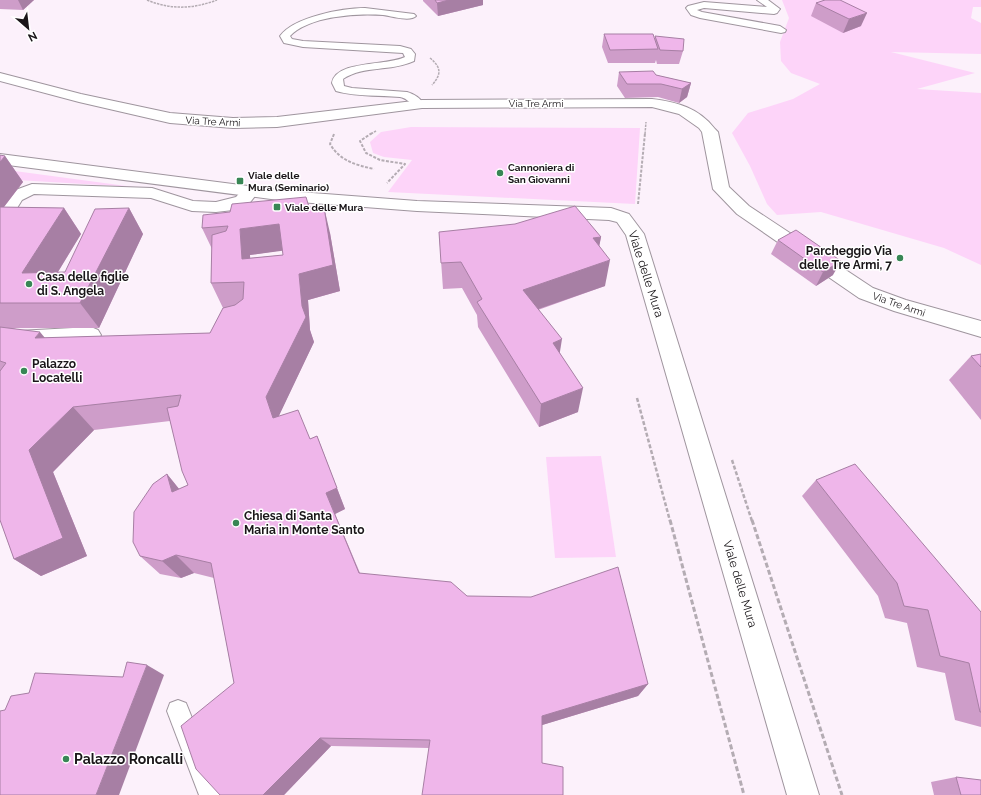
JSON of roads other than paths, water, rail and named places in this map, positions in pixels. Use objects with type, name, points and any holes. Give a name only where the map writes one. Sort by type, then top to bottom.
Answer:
[{"type":"street","name":"Via Tre Armi","points":[[0,77],[79,98],[170,118],[233,123],[277,122],[418,104],[652,103],[680,109],[699,118],[710,132],[721,189],[743,210],[866,293],[901,306],[981,329]]},
{"type":"street","name":"Viale delle Mura","points":[[0,159],[286,196],[417,206],[611,214],[623,218],[635,234],[803,795]]},
{"type":"street","points":[[0,222],[16,196],[32,189],[152,193],[192,206],[216,207],[233,206],[242,201],[251,191]]},
{"type":"street","points":[[0,340],[91,336]]},
{"type":"lane","points":[[762,0],[775,9],[774,11],[704,5],[691,8],[694,13],[700,15],[781,30]]},
{"type":"lane","points":[[411,16],[370,12],[344,13],[293,28],[286,36],[288,40],[303,44],[400,48],[407,51],[410,54],[410,59],[405,62],[372,66],[343,73],[338,78],[337,84],[340,88],[352,91],[403,94],[409,96],[418,104]]},
{"type":"lane","points":[[178,711],[211,795]]},
{"type":"place","name":"Cannoniera di San Giovanni","points":[[500,173]]},
{"type":"place","name":"Viale delle Mura (Seminario)","points":[[240,181]]},
{"type":"place","name":"Viale delle Mura","points":[[277,207]]},
{"type":"place","name":"Parcheggio Via delle Tre Armi, 7","points":[[900,258]]},
{"type":"place","name":"Casa delle figlie di S. Angela","points":[[29,284]]},
{"type":"place","name":"Palazzo Locatelli","points":[[24,371]]},
{"type":"place","name":"Chiesa di Santa Maria in Monte Santo","points":[[236,523]]},
{"type":"place","name":"Palazzo Roncalli","points":[[66,759]]}]
